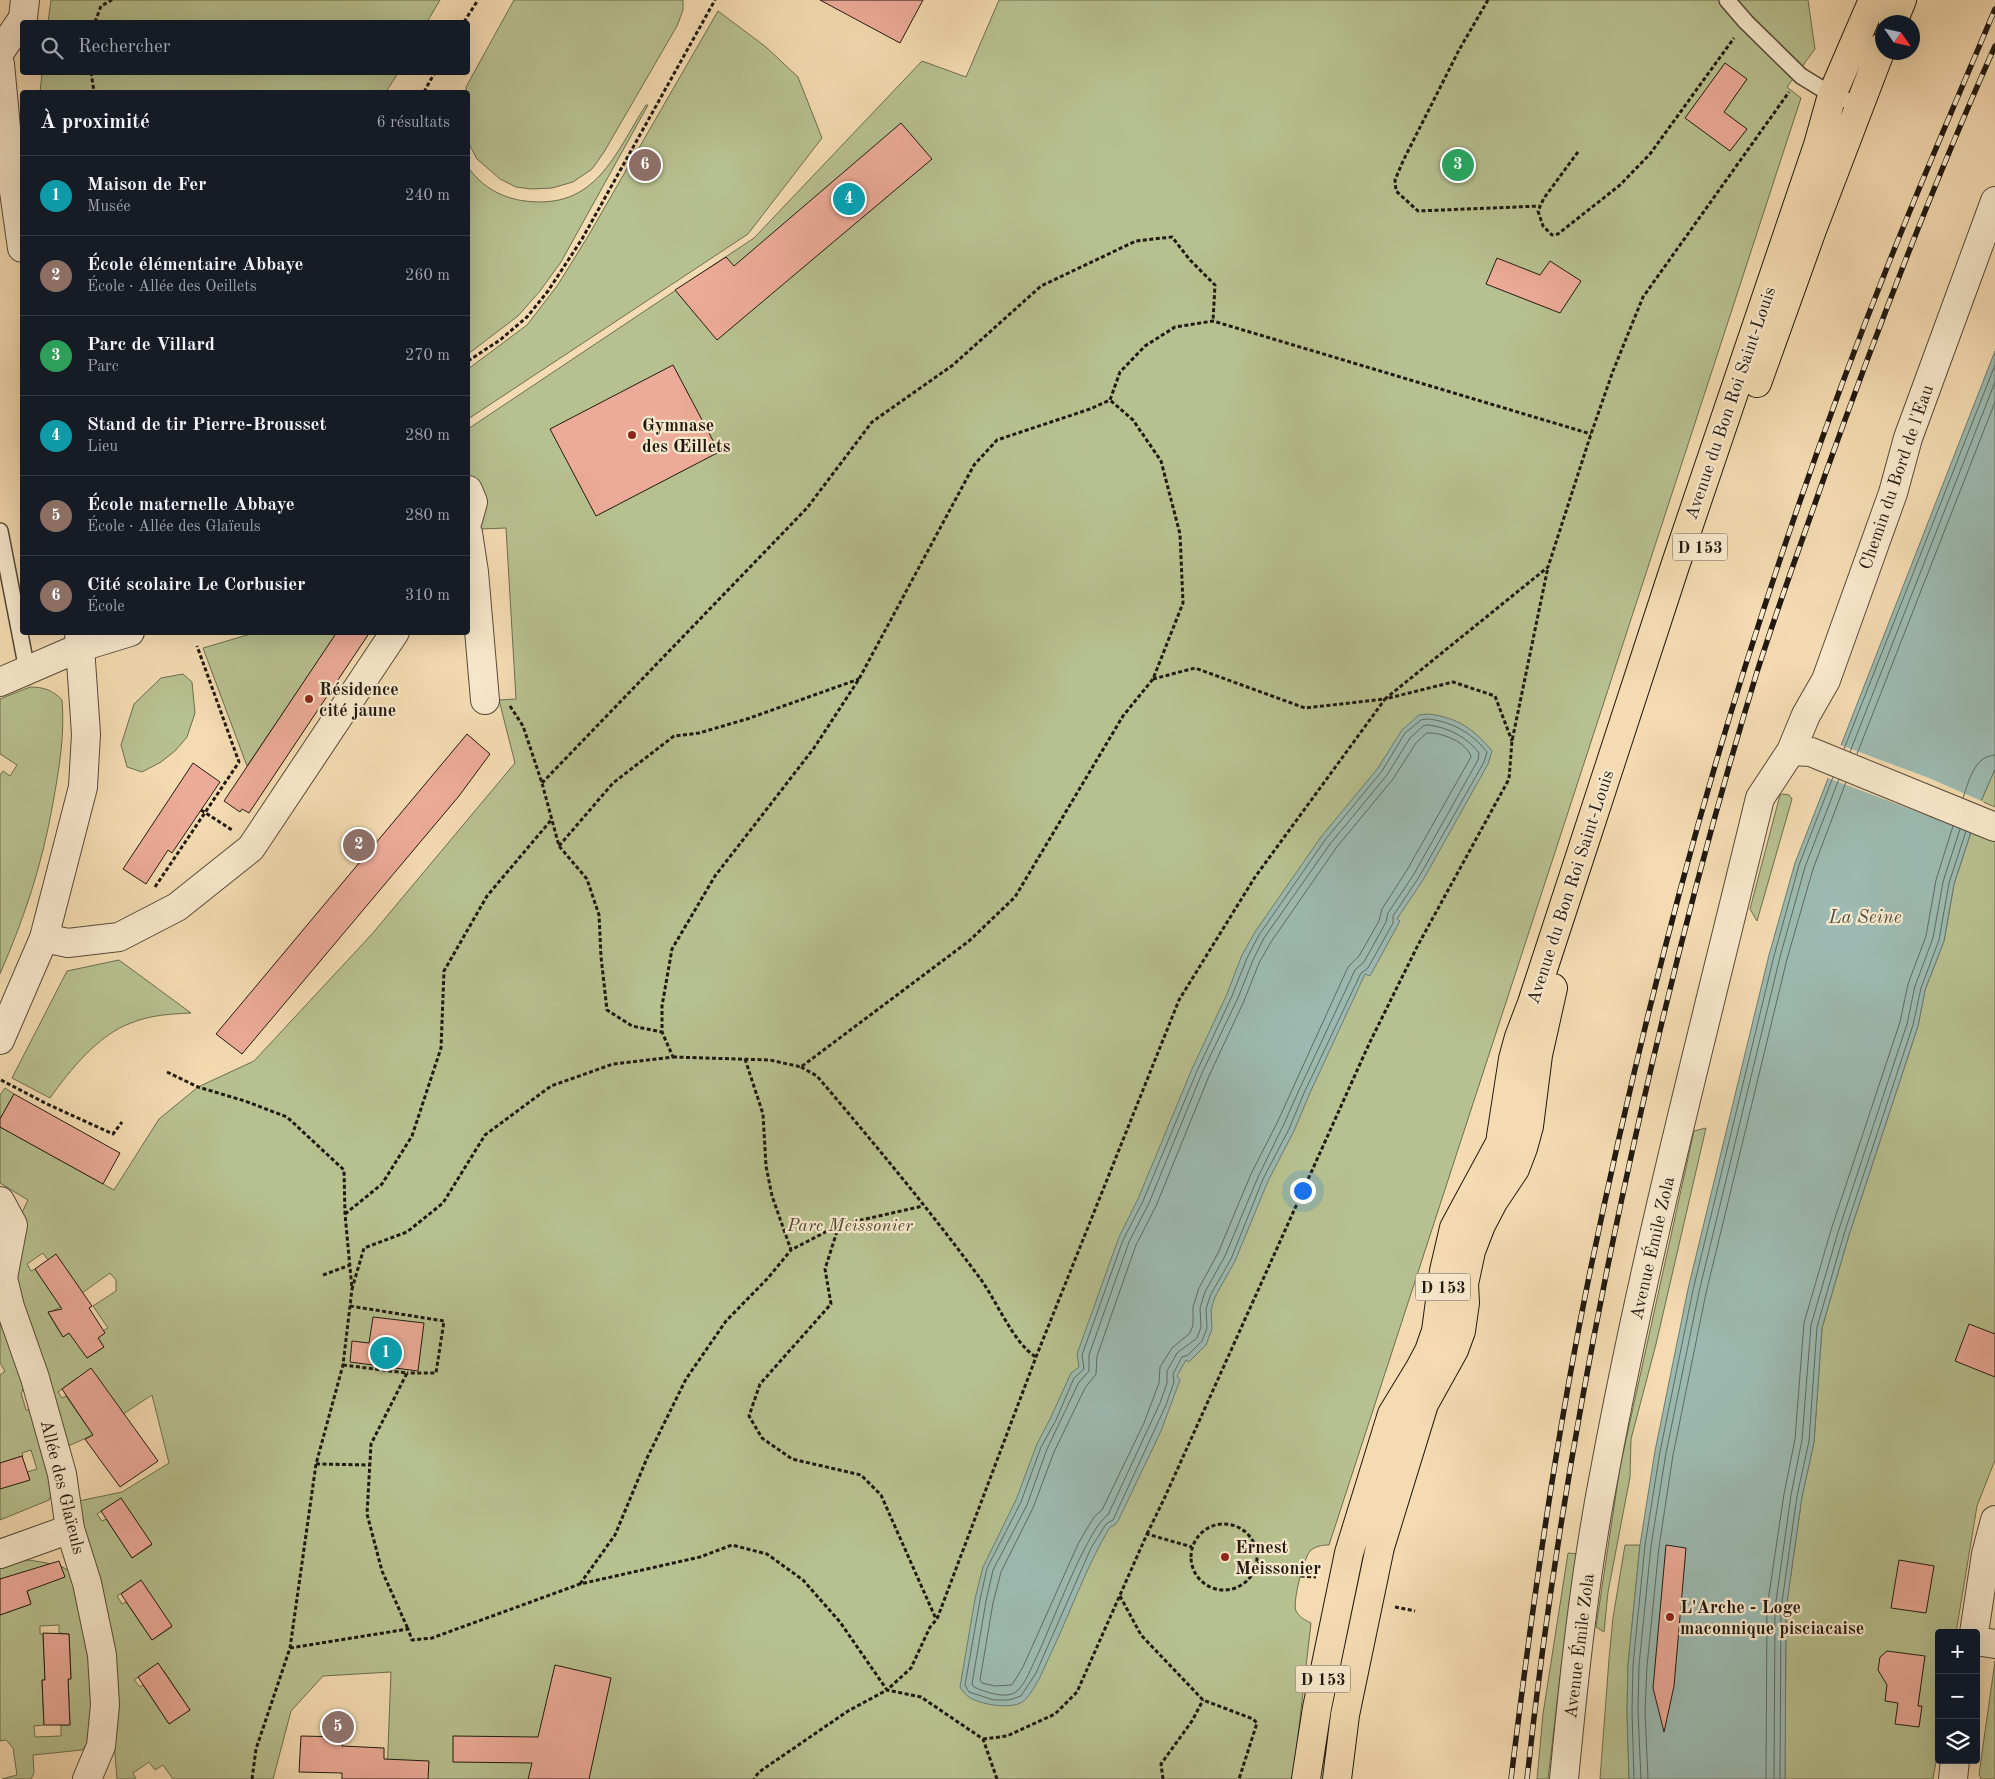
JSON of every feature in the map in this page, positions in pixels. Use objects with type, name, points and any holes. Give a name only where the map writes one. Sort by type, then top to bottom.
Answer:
[{"type":"main road","name":"Avenue du Bon Roi Saint-Louis","points":[[1306,1779],[1317,1708],[1349,1553],[1392,1414],[1429,1352],[1436,1331],[1444,1271],[1454,1228],[1500,1143],[1513,1059],[1519,1037],[1532,1003],[1675,566],[1792,224],[1832,95],[1873,0]]},
{"type":"main road","points":[[1896,15],[1902,0]]},
{"type":"main road","name":"Avenue du Bon Roi Saint-Louis","points":[[1336,1779],[1345,1715],[1380,1547],[1424,1404],[1454,1350],[1461,1331],[1465,1303],[1464,1284],[1471,1251],[1481,1225],[1493,1202],[1515,1169],[1523,1148],[1529,1126],[1538,1055],[1550,997],[1578,906],[1738,434],[1812,230],[1877,60]]},
{"type":"street","points":[[22,20],[25,0]]},
{"type":"street","points":[[0,52],[20,22]]},
{"type":"street","points":[[0,64],[4,149],[20,237]]},
{"type":"street","name":"Chemin du Bord de l'Eau","points":[[1801,751],[1806,715],[1826,680],[1892,494],[1908,438],[1995,201]]},
{"type":"street","points":[[470,495],[473,502],[470,513]]},
{"type":"street","points":[[470,546],[496,700]]},
{"type":"street","points":[[0,682],[27,670],[80,640],[111,635]]},
{"type":"street","points":[[44,938],[68,943],[119,938],[177,907],[251,848],[394,635]]},
{"type":"street","points":[[0,1040],[44,938],[83,787],[86,734],[80,640]]},
{"type":"street","points":[[1801,751],[1995,827]]},
{"type":"street","name":"Avenue Émile Zola","points":[[1564,1779],[1576,1652],[1601,1491],[1640,1293],[1760,798],[1801,751]]},
{"type":"street","name":"Allée des Glaïeuls","points":[[0,1201],[13,1225],[3,1278],[10,1307],[35,1378],[60,1466],[70,1530],[87,1583],[102,1654],[105,1705],[101,1746],[87,1779]]},
{"type":"street","points":[[1975,1629],[1986,1554],[1995,1520]]},
{"type":"street","points":[[0,1554],[70,1530]]},
{"type":"street","points":[[1980,1642],[1995,1644]]},
{"type":"street","points":[[1953,1779],[1955,1764]]},
{"type":"lane","points":[[1727,0],[1746,22],[1801,76],[1832,95],[1860,105]]},
{"type":"lane","points":[[0,531],[20,634]]},
{"type":"lane","points":[[20,635],[27,670]]},
{"type":"path","points":[[96,20],[101,6],[112,0]]},
{"type":"path","points":[[465,20],[478,0]]},
{"type":"path","points":[[470,359],[507,334],[527,317],[548,291],[582,240],[715,0]]},
{"type":"path","points":[[1488,0],[1403,161],[1395,180],[1396,192],[1418,211],[1540,206]]},
{"type":"path","points":[[1578,152],[1544,198],[1538,211],[1543,226],[1552,235],[1558,234],[1620,185],[1650,154],[1746,22]]},
{"type":"path","points":[[91,75],[94,90]]},
{"type":"path","points":[[425,90],[434,75]]},
{"type":"path","points":[[983,1739],[1007,1736],[1055,1714],[1075,1694],[1369,1044],[1418,945],[1509,779],[1512,741],[1548,567],[1613,371],[1643,297],[1801,76]]},
{"type":"path","points":[[542,784],[807,508],[872,422],[953,365],[1041,286],[1136,241],[1172,237],[1190,260],[1215,285],[1213,321]]},
{"type":"path","points":[[673,1057],[662,1032],[662,1006],[672,949],[715,876],[814,748],[859,679],[974,465],[997,440],[1090,410],[1110,400],[1120,372],[1145,346],[1175,327],[1213,321],[1591,434]]},
{"type":"path","points":[[802,1067],[969,941],[1014,897],[1123,716],[1153,679],[1183,603],[1180,534],[1161,461],[1133,420],[1110,400]]},
{"type":"path","points":[[754,1779],[759,1772],[848,1711],[887,1690],[911,1668],[930,1628],[937,1619],[1036,1357],[1180,1000],[1255,877],[1385,699],[1548,567]]},
{"type":"path","points":[[155,888],[203,811],[239,762],[198,646]]},
{"type":"path","points":[[1153,679],[1195,668],[1305,708],[1385,699],[1453,682],[1496,696],[1512,741]]},
{"type":"path","points":[[558,846],[613,783],[674,736],[699,733],[747,719],[859,679]]},
{"type":"path","points":[[496,700],[523,726],[542,784],[558,846],[587,879],[599,915],[601,957],[607,1010],[632,1026],[662,1032]]},
{"type":"path","points":[[203,811],[237,834]]},
{"type":"path","points":[[345,1214],[382,1184],[412,1136],[441,1048],[444,971],[487,896],[552,819]]},
{"type":"path","points":[[176,847],[180,850]]},
{"type":"path","points":[[252,1779],[256,1749],[290,1648],[316,1464],[343,1364],[352,1289],[364,1248],[407,1232],[443,1203],[485,1134],[551,1086],[613,1064],[673,1057],[770,1060],[802,1067],[817,1076],[892,1165],[981,1279],[1012,1329],[1029,1352],[1036,1357]]},
{"type":"path","points":[[745,1059],[763,1114],[766,1166],[772,1196],[791,1250]]},
{"type":"path","points":[[168,1072],[198,1087],[246,1101],[287,1117],[344,1170],[345,1214],[352,1289]]},
{"type":"path","points":[[0,1080],[113,1134],[122,1122]]},
{"type":"path","points":[[580,1584],[615,1535],[647,1458],[686,1379],[726,1321],[768,1278],[791,1250],[839,1225],[924,1206]]},
{"type":"path","points":[[839,1225],[825,1269],[831,1304],[760,1384],[749,1416],[762,1438],[792,1459],[861,1475],[881,1495],[937,1619]]},
{"type":"path","points":[[323,1275],[350,1265]]},
{"type":"path","points":[[343,1364],[407,1373],[436,1373],[444,1321],[350,1306]]},
{"type":"path","points":[[407,1373],[372,1444],[367,1514],[382,1571],[412,1640],[432,1638],[580,1584],[700,1557],[732,1545],[767,1554],[803,1580],[840,1622],[887,1690],[921,1697],[983,1739],[997,1779]]},
{"type":"path","points":[[316,1464],[370,1465]]},
{"type":"path","points":[[1227,1524],[1242,1530],[1254,1541],[1257,1552],[1254,1573],[1247,1582],[1238,1588],[1216,1590],[1206,1585],[1196,1573],[1191,1558],[1192,1547],[1198,1537],[1216,1525],[1227,1524]]},
{"type":"path","points":[[1146,1534],[1192,1547]]},
{"type":"path","points":[[1257,1562],[1301,1576]]},
{"type":"path","points":[[1120,1596],[1140,1636],[1203,1700],[1253,1719],[1257,1723],[1239,1779]]},
{"type":"path","points":[[290,1648],[408,1630]]},
{"type":"path","points":[[1163,1779],[1161,1764],[1192,1721],[1203,1700]]},
{"type":"green space","points":[[51,0],[440,0],[428,20],[48,20]]},
{"type":"green space","points":[[514,0],[683,0],[683,10],[677,26],[604,152],[592,169],[573,182],[552,188],[531,189],[516,187],[500,179],[477,159],[470,146],[470,90],[466,90],[466,87]]},
{"type":"green space","name":"Parc Meissonier","points":[[999,0],[1808,0],[1815,49],[1787,87],[1801,98],[1329,1545],[1312,1549],[1302,1571],[1295,1606],[1300,1617],[1311,1623],[1293,1779],[381,1779],[387,1775],[391,1672],[323,1676],[291,1711],[273,1779],[173,1779],[163,1765],[155,1770],[149,1762],[133,1773],[136,1779],[117,1779],[112,1718],[74,1502],[122,1492],[169,1463],[152,1395],[114,1420],[74,1380],[58,1392],[62,1398],[66,1396],[93,1435],[66,1447],[16,1296],[20,1217],[28,1200],[0,1183],[0,1127],[114,1190],[159,1119],[198,1087],[254,1061],[372,934],[515,763],[499,700],[516,699],[506,528],[480,529],[482,492],[470,477],[470,428],[754,238],[922,61],[966,77]],"holes":[[[43,1253],[82,1293],[110,1273],[116,1280],[116,1291],[93,1306],[108,1328],[98,1338],[104,1347],[87,1358],[72,1331],[63,1337],[48,1313],[61,1307],[35,1269],[31,1271],[27,1264]],[[114,1503],[119,1511],[126,1506],[152,1545],[132,1558],[106,1519],[102,1521],[97,1514]],[[134,1585],[146,1588],[172,1627],[152,1640],[126,1602],[122,1604],[117,1596]],[[149,1669],[155,1677],[164,1671],[190,1710],[169,1724],[143,1685],[140,1687],[134,1680]]]},
{"type":"green space","points":[[718,11],[766,47],[798,77],[822,138],[748,234],[470,418],[470,368],[527,325],[557,286],[587,238]]},
{"type":"green space","points":[[42,75],[397,75],[387,90],[40,90]]},
{"type":"green space","points":[[646,105],[648,105],[561,262],[540,291],[518,316],[470,352],[470,170],[485,185],[500,194],[525,201],[549,202],[569,197],[586,188],[600,175],[624,142]]},
{"type":"green space","points":[[247,635],[336,635],[247,766],[203,648]]},
{"type":"green space","points":[[183,674],[192,682],[195,713],[187,737],[176,750],[161,762],[142,772],[127,767],[121,745],[134,704],[161,678]]},
{"type":"green space","points":[[30,687],[48,690],[62,700],[61,752],[49,826],[38,869],[25,911],[0,974],[0,775],[3,771],[10,776],[17,765],[0,754],[0,699]]},
{"type":"green space","points":[[1995,769],[1995,807],[1981,801]]},
{"type":"green space","points":[[1780,795],[1789,795],[1792,799],[1757,921],[1750,909]]},
{"type":"green space","points":[[1971,832],[1995,841],[1995,1460],[1977,1506],[1957,1629],[1935,1629],[1936,1764],[1933,1779],[1785,1779],[1786,1609],[1802,1497],[1814,1442],[1822,1328],[1849,1235],[1918,1026],[1925,990],[1944,941],[1954,884]]},
{"type":"green space","points":[[119,960],[191,1013],[168,1014],[138,1020],[107,1036],[86,1054],[66,1076],[50,1098],[12,1078],[67,971]]},
{"type":"green space","points":[[5,1088],[14,1094],[0,1119],[0,1095]]},
{"type":"green space","points":[[1706,1128],[1656,1344],[1631,1439],[1630,1477],[1608,1592],[1604,1632],[1596,1627],[1620,1467],[1694,1131]]},
{"type":"green space","points":[[0,1305],[24,1388],[21,1393],[26,1410],[31,1410],[45,1443],[52,1466],[53,1478],[49,1500],[0,1520],[0,1489],[27,1472],[37,1469],[31,1450],[22,1453],[23,1456],[0,1463],[0,1375],[5,1371],[0,1363]]},
{"type":"green space","points":[[1625,1545],[1640,1545],[1628,1665],[1629,1779],[1600,1779],[1613,1618]]},
{"type":"green space","points":[[1568,1553],[1579,1554],[1562,1661],[1548,1779],[1537,1779],[1543,1714]]},
{"type":"green space","points":[[29,1560],[59,1565],[71,1572],[90,1639],[96,1733],[82,1750],[33,1755],[34,1773],[31,1779],[2,1779],[17,1775],[13,1748],[6,1740],[0,1741],[0,1615],[31,1604],[27,1591],[0,1587],[0,1565]],"holes":[[[59,1625],[59,1633],[69,1634],[71,1678],[68,1679],[70,1725],[61,1725],[61,1736],[35,1737],[34,1726],[44,1725],[42,1680],[45,1680],[43,1634],[40,1634],[40,1626]]]},
{"type":"green space","points":[[1995,1661],[1995,1779],[1981,1779],[1979,1774]]},
{"type":"water","name":"La Seine","points":[[1995,351],[1995,769],[1981,801],[1954,884],[1944,941],[1925,990],[1918,1026],[1849,1235],[1822,1328],[1814,1442],[1802,1497],[1786,1609],[1785,1779],[1629,1779],[1628,1665],[1640,1545],[1655,1451],[1688,1289],[1769,955],[1795,863]]},
{"type":"water","points":[[1429,714],[1449,718],[1479,736],[1492,751],[1488,764],[1423,880],[1397,919],[1400,921],[1370,976],[1365,974],[1294,1131],[1268,1181],[1235,1261],[1215,1297],[1211,1310],[1212,1329],[1206,1345],[1189,1362],[1186,1360],[1177,1376],[1180,1380],[1161,1431],[1118,1521],[1110,1527],[1093,1558],[1037,1683],[1022,1703],[1007,1706],[988,1704],[975,1700],[965,1694],[960,1687],[975,1599],[983,1567],[1016,1500],[1037,1444],[1071,1373],[1079,1367],[1077,1354],[1119,1237],[1138,1199],[1242,955],[1255,932],[1321,837],[1378,768],[1402,730],[1419,715]]},
{"type":"pier","points":[[1838,744],[1929,778],[1984,802],[1974,833],[1825,777]]},
{"type":"building","points":[[820,0],[923,0],[900,43]]},
{"type":"building","points":[[1725,63],[1747,79],[1724,112],[1747,129],[1730,151],[1685,118]]},
{"type":"building","points":[[901,123],[932,159],[717,340],[675,290],[726,257],[734,266]]},
{"type":"building","points":[[1497,258],[1540,275],[1550,261],[1581,281],[1560,313],[1486,284]]},
{"type":"building","name":"Gymnase des Œillets","points":[[673,365],[719,452],[596,516],[550,429]]},
{"type":"building","name":"Résidence cité jaune","points":[[335,635],[368,635],[249,813],[242,809],[240,812],[224,801]]},
{"type":"building","points":[[467,734],[490,754],[459,796],[242,1054],[216,1034]]},
{"type":"building","points":[[193,763],[220,782],[172,853],[168,850],[146,884],[123,869]]},
{"type":"building","points":[[14,1094],[120,1153],[103,1184],[0,1127],[0,1119]]},
{"type":"building","points":[[56,1254],[92,1306],[89,1308],[105,1333],[98,1338],[104,1347],[87,1358],[69,1333],[63,1337],[48,1312],[62,1309],[35,1269]]},
{"type":"building","points":[[373,1317],[424,1323],[418,1371],[350,1362],[352,1341],[369,1343]]},
{"type":"building","points":[[1969,1324],[1995,1334],[1995,1377],[1955,1361]]},
{"type":"building","points":[[91,1368],[158,1461],[120,1487],[85,1439],[93,1435],[62,1389]]},
{"type":"building","points":[[22,1456],[30,1480],[0,1489],[0,1463]]},
{"type":"building","points":[[121,1498],[152,1544],[132,1558],[101,1511]]},
{"type":"building","name":"L'Arche - Loge maconnique pisciacaise","points":[[1666,1545],[1686,1548],[1674,1686],[1664,1732],[1653,1688]]},
{"type":"building","points":[[1899,1560],[1934,1566],[1926,1613],[1891,1608]]},
{"type":"building","points":[[59,1561],[65,1577],[27,1591],[31,1604],[0,1615],[0,1579]]},
{"type":"building","points":[[141,1580],[172,1626],[152,1640],[121,1594]]},
{"type":"building","points":[[43,1633],[69,1634],[71,1679],[68,1679],[70,1725],[44,1725],[42,1680],[45,1680]]},
{"type":"building","points":[[1887,1651],[1925,1656],[1918,1706],[1922,1706],[1919,1727],[1895,1724],[1898,1703],[1885,1701],[1887,1685],[1878,1670],[1880,1657]]},
{"type":"building","points":[[158,1663],[190,1710],[169,1724],[138,1677]]},
{"type":"building","points":[[555,1665],[611,1678],[589,1779],[528,1779],[532,1763],[453,1762],[453,1736],[538,1737]]},
{"type":"building","points":[[301,1736],[344,1737],[342,1746],[384,1748],[384,1759],[429,1761],[428,1779],[342,1779],[342,1773],[299,1772]]},
{"type":"railway","points":[[1511,1779],[1546,1522],[1578,1331],[1624,1116],[1680,890],[1745,667],[1813,464],[1849,364],[1888,265],[1995,9]]},
{"type":"railway","points":[[1527,1779],[1555,1560],[1579,1415],[1622,1198],[1667,999],[1701,868],[1757,672],[1825,475],[1906,259],[1949,152],[1995,46]]},
{"type":"place","name":"Cité scolaire Le Corbusier","points":[[645,165]]},
{"type":"place","name":"Parc de Villard","points":[[1458,165]]},
{"type":"place","name":"Stand de tir Pierre-Brousset","points":[[849,199]]},
{"type":"place","name":"Gymnase des Œillets","points":[[632,435]]},
{"type":"place","name":"Résidence cité jaune","points":[[309,699]]},
{"type":"place","name":"École élémentaire Abbaye","points":[[359,845]]},
{"type":"place","name":"Maison de Fer","points":[[386,1353]]},
{"type":"place","name":"Ernest Meissonier","points":[[1225,1557]]},
{"type":"place","name":"L'Arche - Loge maconnique pisciacaise","points":[[1670,1617]]},
{"type":"place","name":"École maternelle Abbaye","points":[[338,1727]]}]
